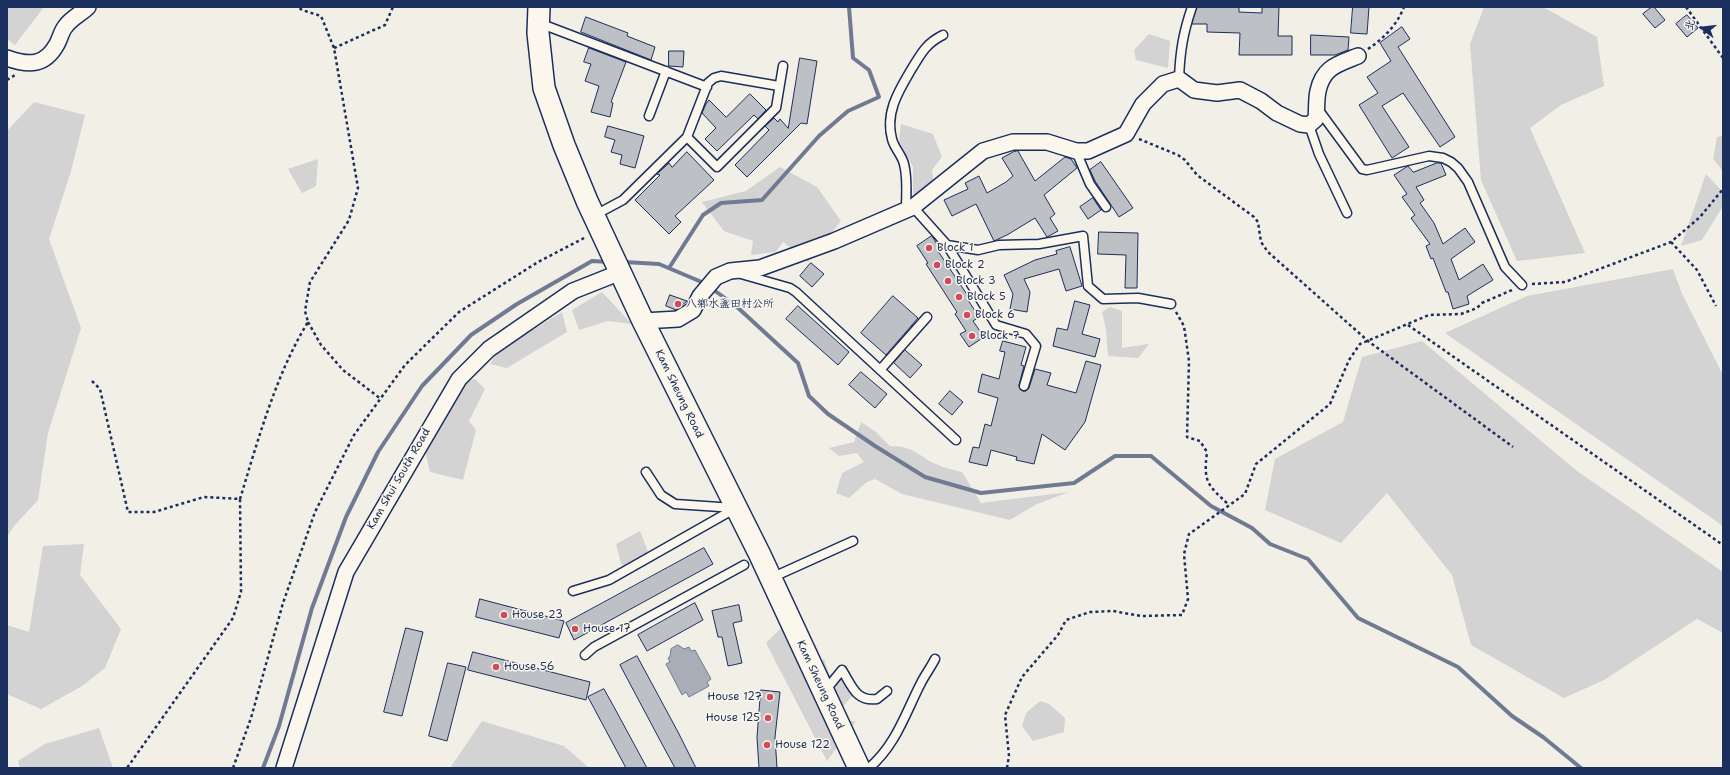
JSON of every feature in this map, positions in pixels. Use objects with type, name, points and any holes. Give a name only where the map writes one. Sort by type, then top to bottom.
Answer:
[{"type":"main road","name":"Kam Sheung Road","points":[[538,15],[538,33],[544,88],[564,145],[597,223],[643,321],[770,578],[859,768]]},
{"type":"street","points":[[7,58],[28,64],[36,64],[41,61],[48,56],[57,44],[66,26],[88,7]]},
{"type":"street","points":[[643,321],[678,318],[693,310],[700,296],[716,277],[730,271],[760,268],[834,241],[910,208],[983,151],[1013,142],[1047,142],[1076,151],[1088,152],[1126,134],[1143,104],[1163,84],[1179,79],[1194,90],[1216,93],[1240,90],[1300,124],[1309,124],[1316,119],[1318,109],[1318,92],[1323,76],[1335,65],[1358,56]]},
{"type":"street","name":"Kam Shui South Road","points":[[284,768],[346,572],[459,379],[489,349],[574,291],[620,270]]},
{"type":"lane","points":[[1179,79],[1180,49],[1185,27],[1192,7]]},
{"type":"lane","points":[[538,15],[666,71],[707,87]]},
{"type":"lane","points":[[943,35],[931,42],[924,49],[895,97],[890,115],[892,141],[899,152],[905,169],[910,208],[947,245],[996,325],[1026,334],[1036,346],[1024,386]]},
{"type":"lane","points":[[687,137],[717,167],[776,108],[783,66]]},
{"type":"lane","points":[[649,116],[666,71]]},
{"type":"lane","points":[[597,223],[623,200],[687,137],[707,87],[714,78],[721,76],[779,86]]},
{"type":"lane","points":[[1318,109],[1362,169],[1367,170],[1429,156],[1444,158],[1458,168],[1468,182],[1505,267],[1522,285]]},
{"type":"lane","points":[[1309,124],[1318,154],[1347,214]]},
{"type":"lane","points":[[1076,151],[1090,184],[1106,207]]},
{"type":"lane","points":[[947,245],[978,250],[999,245],[1039,244],[1083,236],[1088,286],[1103,299],[1138,298],[1171,304]]},
{"type":"lane","points":[[730,271],[790,288],[796,292],[956,440]]},
{"type":"lane","points":[[880,370],[927,317]]},
{"type":"lane","points":[[646,472],[661,495],[675,504],[736,508]]},
{"type":"lane","points":[[573,591],[609,580],[736,508]]},
{"type":"lane","points":[[770,578],[853,541]]},
{"type":"lane","points":[[585,655],[594,646],[744,565]]},
{"type":"lane","points":[[869,768],[878,760],[891,744],[901,728],[921,684],[935,659]]},
{"type":"lane","points":[[824,693],[842,670],[858,696],[863,699],[877,699],[887,690]]},
{"type":"path","points":[[298,7],[302,10],[321,16],[334,48],[358,188],[349,220],[310,282],[305,311],[308,322],[321,345],[344,370],[380,399]]},
{"type":"path","points":[[334,48],[385,26],[392,7]]},
{"type":"path","points":[[1686,7],[1723,58]]},
{"type":"path","points":[[1358,56],[1378,42],[1396,24],[1403,8]]},
{"type":"path","points":[[1126,134],[1178,155],[1186,160],[1197,175],[1254,217],[1258,222],[1261,242],[1268,252],[1368,341],[1513,447]]},
{"type":"path","points":[[1007,768],[1008,756],[1005,715],[1022,677],[1058,635],[1066,620],[1090,612],[1113,611],[1141,616],[1182,615],[1188,599],[1184,554],[1189,534],[1245,494],[1256,464],[1330,404],[1349,360],[1360,344],[1429,315],[1461,314],[1477,308],[1482,303],[1522,285],[1565,282],[1671,242],[1700,217],[1723,189]]},
{"type":"path","points":[[233,768],[251,718],[283,603],[315,512],[354,435],[405,365],[459,312],[597,223]]},
{"type":"path","points":[[1671,242],[1697,270],[1716,306]]},
{"type":"path","points":[[1171,304],[1184,326],[1189,361],[1187,437],[1200,441],[1207,452],[1205,471],[1209,487],[1229,506]]},
{"type":"path","points":[[127,768],[233,618],[241,592],[240,499],[265,416],[298,337],[308,322]]},
{"type":"path","points":[[1408,324],[1723,545]]},
{"type":"path","points":[[92,381],[100,389],[128,512],[154,512],[204,497],[240,499]]},
{"type":"shaded area","points":[[7,7],[44,7],[15,45],[7,39]]},
{"type":"shaded area","points":[[1484,7],[1543,7],[1597,37],[1604,86],[1561,105],[1530,128],[1585,253],[1517,261],[1481,180],[1470,44]]},
{"type":"shaded area","points":[[1149,34],[1170,41],[1168,68],[1136,60],[1134,50]]},
{"type":"shaded area","points":[[34,102],[85,115],[71,171],[49,239],[81,328],[48,433],[38,500],[14,526],[7,537],[7,131]]},
{"type":"shaded area","points":[[901,124],[933,134],[942,157],[932,170],[935,196],[913,196],[913,167],[899,141]]},
{"type":"shaded area","points":[[1723,136],[1723,171],[1713,159],[1717,137]]},
{"type":"shaded area","points":[[318,159],[316,186],[302,193],[288,169]]},
{"type":"shaded area","points":[[780,167],[817,187],[841,221],[808,262],[783,242],[776,252],[751,255],[753,241],[724,231],[702,202],[746,191]]},
{"type":"shaded area","points":[[1706,174],[1723,192],[1723,206],[1702,240],[1681,246]]},
{"type":"shaded area","points":[[1673,269],[1682,294],[1723,375],[1723,526],[1445,333],[1527,296]]},
{"type":"shaded area","points":[[602,292],[632,324],[608,321],[579,330],[572,310]]},
{"type":"shaded area","points":[[1110,307],[1122,311],[1122,348],[1149,344],[1138,358],[1108,356],[1106,329],[1102,312]]},
{"type":"shaded area","points":[[562,312],[567,332],[507,368],[490,364],[497,352]]},
{"type":"shaded area","points":[[1422,341],[1577,471],[1723,572],[1723,633],[1697,619],[1604,680],[1564,698],[1471,645],[1452,575],[1387,493],[1341,543],[1265,510],[1275,459],[1343,422],[1362,357]]},
{"type":"shaded area","points":[[475,379],[485,389],[469,421],[476,430],[463,480],[430,472],[420,430],[446,386]]},
{"type":"shaded area","points":[[861,422],[876,432],[890,446],[913,450],[934,463],[962,472],[981,503],[1069,492],[1037,504],[1010,520],[902,494],[875,479],[867,482],[849,498],[836,493],[842,473],[864,462],[857,453],[839,456],[829,448],[854,442]]},
{"type":"shaded area","points":[[640,531],[650,557],[637,571],[621,564],[616,544]]},
{"type":"shaded area","points":[[84,544],[80,575],[121,629],[105,668],[82,686],[41,709],[7,694],[7,625],[29,632],[43,546]]},
{"type":"shaded area","points":[[784,625],[807,677],[824,659],[829,674],[844,676],[855,693],[829,722],[856,721],[827,761],[766,643]]},
{"type":"shaded area","points":[[678,645],[684,649],[689,647],[691,651],[695,650],[711,679],[707,682],[709,686],[689,697],[686,692],[682,695],[666,664],[670,662],[668,658],[670,656],[671,649]]},
{"type":"shaded area","points":[[1040,701],[1049,704],[1065,718],[1064,732],[1033,741],[1022,726],[1026,713]]},
{"type":"shaded area","points":[[482,721],[564,746],[589,768],[450,768]]},
{"type":"shaded area","points":[[99,728],[113,768],[20,768],[18,761],[45,744]]},
{"type":"building","points":[[1197,7],[1239,7],[1239,12],[1262,13],[1262,7],[1279,7],[1278,36],[1292,36],[1292,55],[1239,55],[1240,33],[1207,32],[1207,24],[1192,24]]},
{"type":"building","points":[[1353,7],[1369,7],[1367,34],[1351,33]]},
{"type":"building","points":[[1654,7],[1665,20],[1655,28],[1643,14]]},
{"type":"building","points":[[1687,15],[1698,28],[1687,37],[1676,24]]},
{"type":"building","points":[[586,17],[628,33],[627,36],[655,47],[651,60],[581,32]]},
{"type":"building","points":[[1402,27],[1410,39],[1398,47],[1455,137],[1440,147],[1403,93],[1382,106],[1409,147],[1392,158],[1359,105],[1378,93],[1367,77],[1391,61],[1380,43]]},
{"type":"building","points":[[1311,35],[1349,37],[1348,50],[1335,55],[1311,55]]},
{"type":"building","points":[[589,48],[626,62],[611,102],[613,103],[610,117],[591,112],[599,86],[585,81],[591,64],[584,62]]},
{"type":"building","points":[[669,51],[684,51],[683,67],[669,66]]},
{"type":"building","points":[[800,58],[817,61],[807,124],[801,123],[747,177],[735,165],[769,130],[765,126],[774,118],[778,122],[780,119],[788,128]]},
{"type":"building","points":[[750,94],[766,110],[758,119],[754,115],[717,151],[705,139],[716,128],[702,113],[706,104],[709,100],[726,117]]},
{"type":"building","points":[[608,126],[644,136],[635,168],[620,164],[622,155],[611,152],[615,140],[605,137]]},
{"type":"building","points":[[1018,151],[1035,181],[1065,157],[1071,159],[1077,168],[1044,195],[1055,214],[1050,218],[1058,231],[1047,237],[1035,218],[994,241],[976,204],[952,216],[944,200],[968,189],[965,183],[979,176],[987,193],[1006,182],[1013,176],[1002,158]]},
{"type":"building","points":[[687,152],[714,180],[675,216],[681,222],[669,234],[635,200],[660,175],[657,174],[669,163],[672,167]]},
{"type":"building","points":[[1101,162],[1133,208],[1119,217],[1095,181],[1090,170]]},
{"type":"building","points":[[1437,163],[1441,163],[1446,175],[1416,187],[1424,200],[1420,203],[1434,223],[1443,244],[1465,228],[1475,242],[1451,259],[1459,280],[1483,264],[1493,280],[1467,296],[1469,304],[1453,309],[1448,292],[1446,292],[1433,258],[1431,259],[1426,246],[1430,244],[1411,218],[1415,215],[1402,197],[1407,194],[1394,175],[1408,166],[1413,172]]},
{"type":"building","points":[[1093,198],[1101,210],[1088,219],[1080,207]]},
{"type":"building","points":[[1099,232],[1138,233],[1137,288],[1125,288],[1126,255],[1098,254]]},
{"type":"building","points":[[932,236],[940,249],[938,251],[970,299],[968,300],[979,317],[973,321],[984,337],[969,347],[960,334],[966,331],[955,314],[957,312],[926,264],[928,263],[917,246]]},
{"type":"building","points":[[1070,247],[1082,286],[1066,291],[1059,269],[1024,279],[1030,292],[1027,312],[1010,309],[1013,294],[1004,275],[1035,260],[1057,254],[1056,251]]},
{"type":"building","points":[[811,263],[824,274],[812,287],[800,276]]},
{"type":"building","name":"八鄉水盞田村公所","points":[[670,295],[687,301],[676,310],[666,306]]},
{"type":"building","points":[[893,296],[918,318],[886,355],[861,333]]},
{"type":"building","points":[[1075,301],[1090,305],[1082,334],[1100,339],[1095,357],[1053,346],[1057,328],[1067,330]]},
{"type":"building","points":[[798,306],[849,352],[838,365],[786,319]]},
{"type":"building","points":[[1003,341],[1026,347],[1021,365],[1024,366],[1019,385],[1020,389],[1023,391],[1026,391],[1029,388],[1035,369],[1051,373],[1047,385],[1076,393],[1086,361],[1101,365],[1085,422],[1065,450],[1042,434],[1034,464],[1016,460],[1017,457],[991,450],[987,466],[969,462],[973,447],[979,448],[985,424],[991,426],[998,398],[978,392],[982,374],[999,379],[1005,352],[1000,351]]},
{"type":"building","points":[[905,350],[922,365],[910,378],[894,363]]},
{"type":"building","points":[[861,372],[887,394],[875,408],[849,385]]},
{"type":"building","points":[[950,391],[963,402],[952,415],[939,404]]},
{"type":"building","points":[[704,548],[713,564],[574,640],[566,623]]},
{"type":"building","points":[[480,599],[564,621],[559,638],[476,617]]},
{"type":"building","points":[[695,603],[703,620],[647,651],[638,635]]},
{"type":"building","points":[[739,605],[742,621],[733,623],[742,663],[728,666],[722,637],[718,637],[712,611]]},
{"type":"building","points":[[406,628],[423,632],[402,716],[384,712]]},
{"type":"building","points":[[473,652],[590,682],[586,700],[468,670]]},
{"type":"building","points":[[637,656],[696,768],[675,768],[620,665]]},
{"type":"building","points":[[448,663],[466,667],[447,741],[429,736]]},
{"type":"building","points":[[604,689],[647,768],[626,768],[588,697]]},
{"type":"building","points":[[761,690],[780,692],[775,737],[777,768],[759,768],[757,738]]},
{"type":"waterway","points":[[669,268],[703,215],[721,203],[762,200],[819,136],[848,111],[879,97],[869,70],[853,58],[849,7]]},
{"type":"waterway","points":[[263,768],[279,726],[312,608],[346,517],[378,452],[422,386],[471,335],[517,304],[592,261],[609,262]]},
{"type":"waterway","points":[[624,262],[659,264],[704,283],[736,306],[798,363],[809,396],[828,414],[875,446],[925,477],[981,493],[1074,483],[1115,456],[1151,456],[1211,506],[1252,528],[1270,544],[1308,559],[1358,618],[1458,667],[1512,716],[1543,737],[1581,768]]},
{"type":"place","name":"Block 1","points":[[929,248]]},
{"type":"place","name":"Block 2","points":[[937,265]]},
{"type":"place","name":"Block 3","points":[[948,281]]},
{"type":"place","name":"Block 5","points":[[959,297]]},
{"type":"place","name":"八鄉水盞田村公所","points":[[678,304]]},
{"type":"place","name":"Block 6","points":[[967,315]]},
{"type":"place","name":"Block 7","points":[[972,336]]},
{"type":"place","name":"House 23","points":[[504,615]]},
{"type":"place","name":"House 17","points":[[575,629]]},
{"type":"place","name":"House 56","points":[[496,667]]},
{"type":"place","name":"House 127","points":[[770,697]]},
{"type":"place","name":"House 125","points":[[768,718]]},
{"type":"place","name":"House 122","points":[[767,745]]}]
